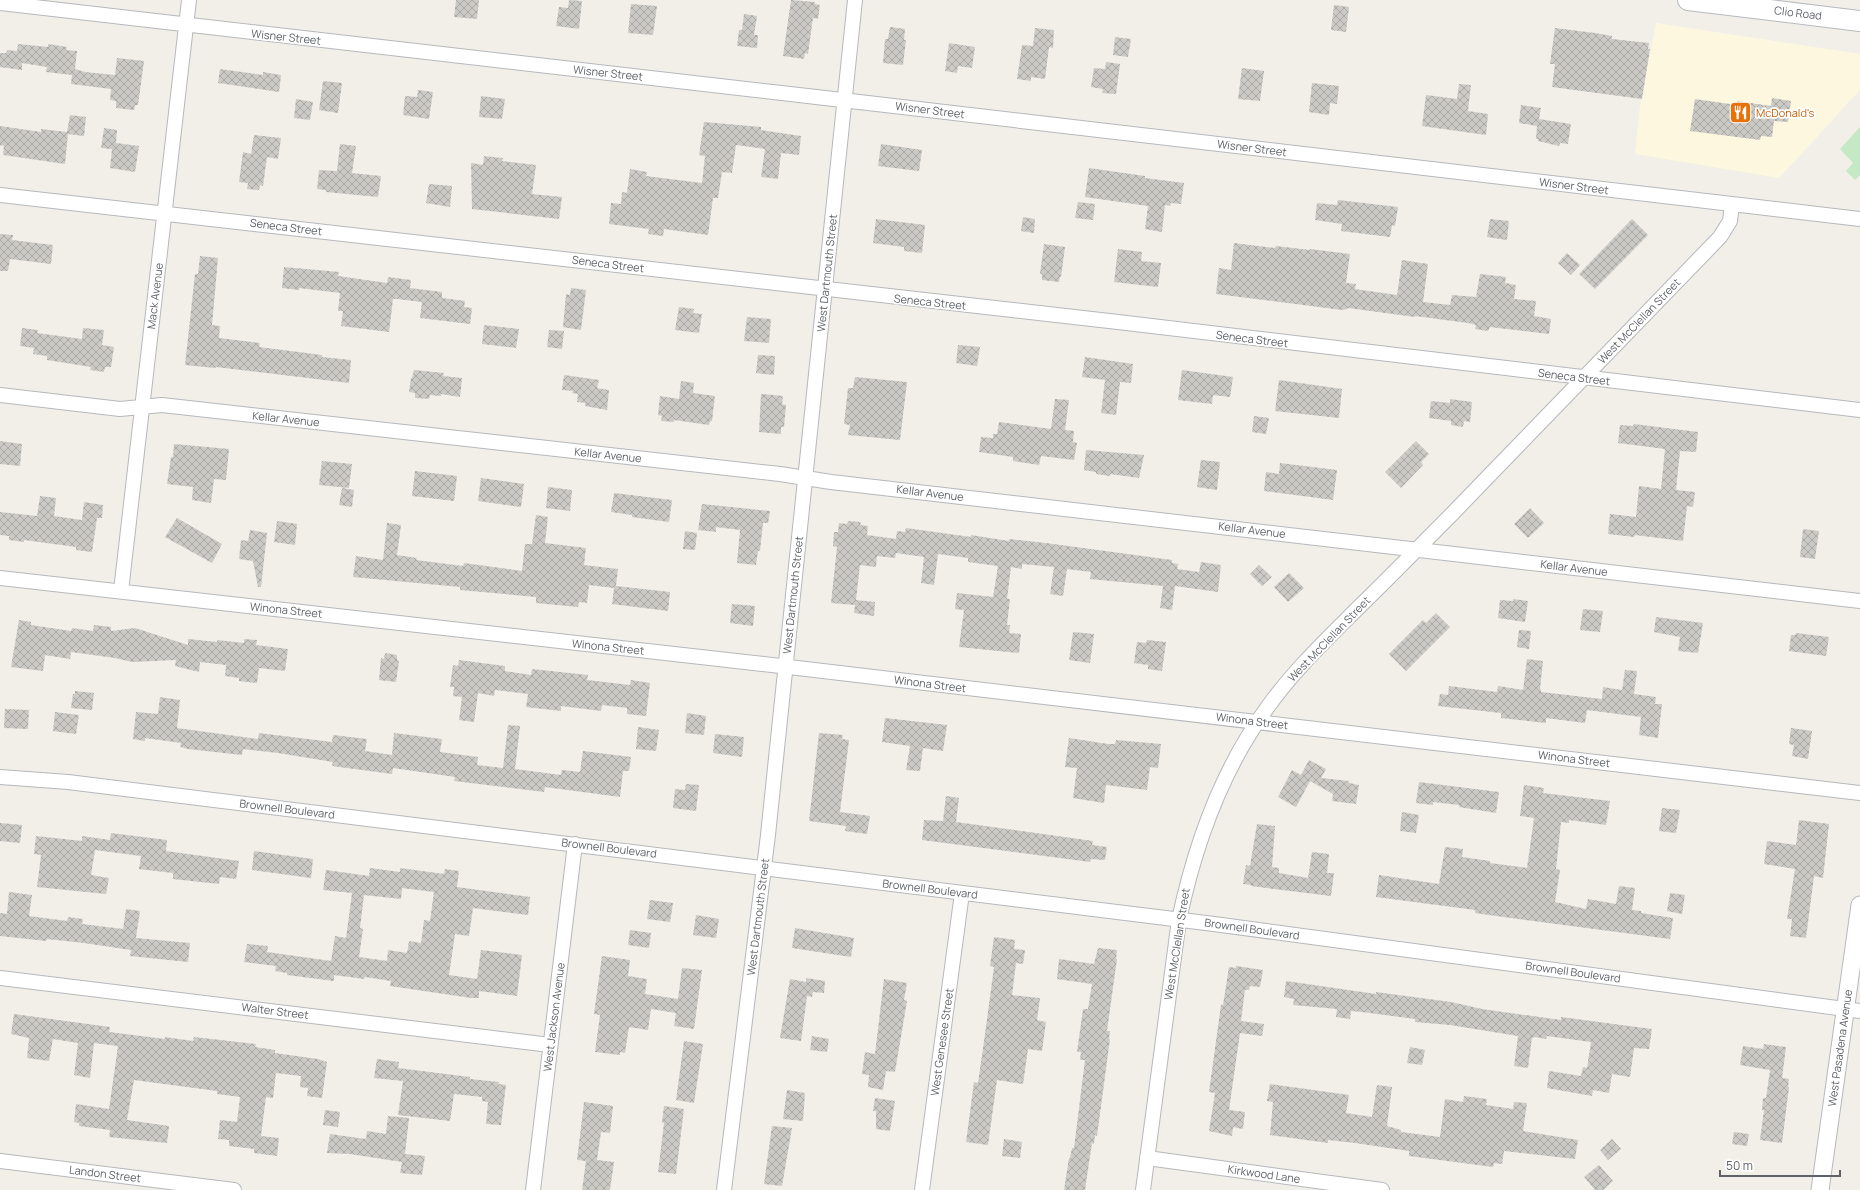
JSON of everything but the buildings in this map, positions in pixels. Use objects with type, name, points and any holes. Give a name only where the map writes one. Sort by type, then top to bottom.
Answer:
[{"type":"main road","name":"Clio Road","points":[[1688,0],[1860,21]]},
{"type":"street","name":"Mack Avenue","points":[[121,591],[189,0]]},
{"type":"street","name":"West Dartmouth Street","points":[[724,1190],[764,868],[855,0]]},
{"type":"street","name":"Wisner Street","points":[[0,3],[1860,219]]},
{"type":"street","name":"Seneca Street","points":[[0,194],[1118,322],[1860,410]]},
{"type":"street","name":"West McClellan Street","points":[[1143,1190],[1179,920],[1192,865],[1208,816],[1228,772],[1257,722],[1281,690],[1312,654],[1417,549],[1720,237],[1730,220],[1732,204]]},
{"type":"street","name":"Kellar Avenue","points":[[0,395],[115,408],[162,405],[806,478],[1860,601]]},
{"type":"street","name":"Winona Street","points":[[0,578],[786,667],[1860,793]]},
{"type":"street","name":"Brownell Boulevard","points":[[0,776],[68,782],[1179,920],[1853,1010]]},
{"type":"street","name":"West Jackson Avenue","points":[[533,1190],[575,844]]},
{"type":"street","name":"West Genesee Street","points":[[922,1190],[962,893]]},
{"type":"street","name":"West Pasadena Avenue","points":[[1820,1190],[1853,1010],[1860,905]]},
{"type":"street","name":"Walter Street","points":[[0,978],[550,1045]]},
{"type":"street","name":"Kirkwood Lane","points":[[1147,1158],[1382,1190]]},
{"type":"street","name":"Landon Street","points":[[0,1161],[234,1190]]},
{"type":"shaded area","points":[[1656,23],[1860,54],[1860,90],[1779,178],[1635,154],[1640,106]]},
{"type":"green space","points":[[1860,127],[1860,175],[1855,180],[1846,171],[1853,163],[1840,149]]},
{"type":"place","name":"McDonald's","points":[[1741,113]]}]
